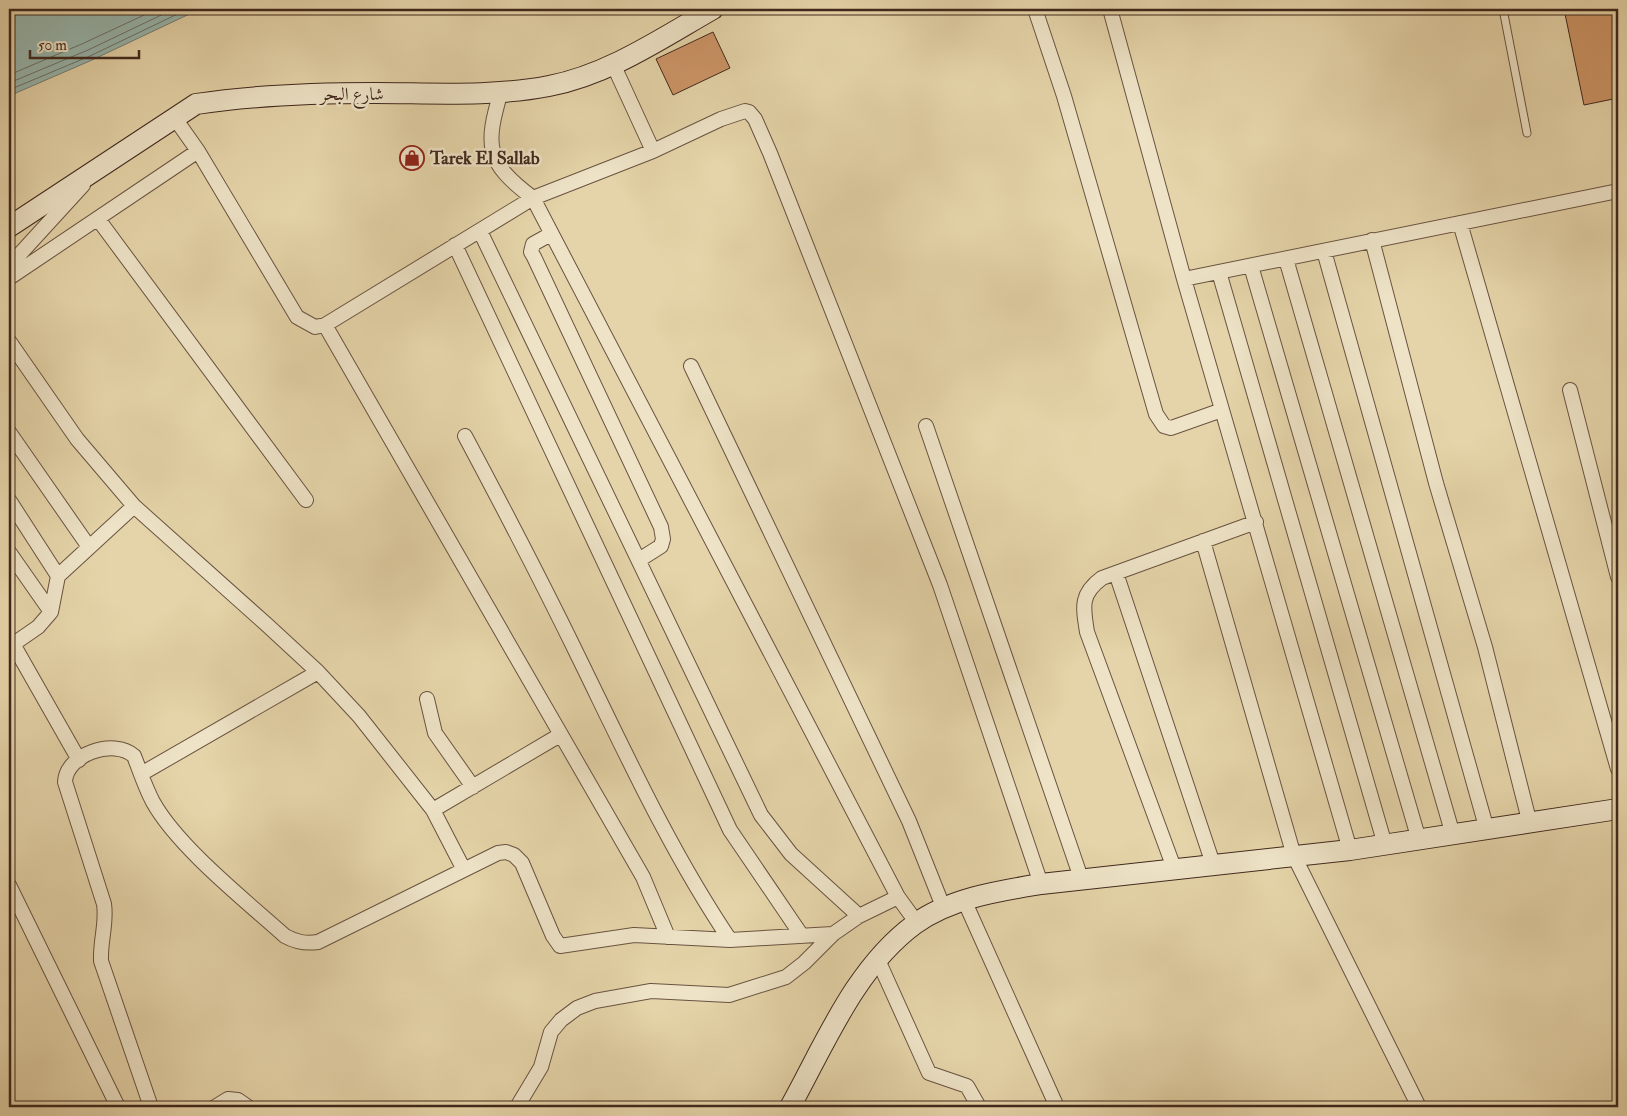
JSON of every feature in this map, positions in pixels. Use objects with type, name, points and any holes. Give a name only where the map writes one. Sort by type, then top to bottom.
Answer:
[{"type":"street","name":"شارع البحر","points":[[9,227],[196,104],[233,98],[300,94],[501,91],[550,86],[580,78],[613,64],[713,9]]},
{"type":"street","points":[[1035,9],[1064,96],[1156,414],[1164,426],[1171,428],[1222,410]]},
{"type":"street","points":[[1110,9],[1184,279],[1350,850]]},
{"type":"street","points":[[613,64],[653,151]]},
{"type":"street","points":[[501,91],[492,124],[493,153],[499,168],[532,198],[898,897],[917,923]]},
{"type":"street","points":[[174,117],[198,151],[297,316],[315,327],[325,326],[532,198],[653,151],[735,113],[749,112],[755,119],[824,289],[940,584],[1041,884]]},
{"type":"street","points":[[9,278],[198,151]]},
{"type":"street","points":[[9,266],[99,168]]},
{"type":"street","points":[[1184,279],[1618,191]]},
{"type":"street","points":[[98,218],[306,500]]},
{"type":"street","points":[[1460,223],[1618,768]]},
{"type":"street","points":[[480,230],[761,815],[791,854],[859,916]]},
{"type":"street","points":[[551,234],[533,244],[532,252],[534,258],[661,527],[663,539],[661,546],[639,560]]},
{"type":"street","points":[[1372,240],[1436,483],[1485,646],[1530,824]]},
{"type":"street","points":[[455,245],[730,830],[802,936]]},
{"type":"street","points":[[1324,251],[1487,830]]},
{"type":"street","points":[[1286,259],[1453,835]]},
{"type":"street","points":[[1251,266],[1419,840]]},
{"type":"street","points":[[1219,272],[1385,845]]},
{"type":"street","points":[[325,326],[643,877],[668,937]]},
{"type":"street","points":[[9,341],[78,439],[134,506],[318,672],[359,716],[433,810],[463,868]]},
{"type":"street","points":[[691,366],[909,822],[944,909]]},
{"type":"street","points":[[1570,390],[1618,577]]},
{"type":"street","points":[[926,426],[1081,878]]},
{"type":"street","points":[[9,432],[89,547]]},
{"type":"street","points":[[466,436],[543,583],[673,845],[704,902],[730,940]]},
{"type":"street","points":[[9,500],[58,576]]},
{"type":"street","points":[[79,760],[11,645],[38,627],[51,612],[58,576],[134,506]]},
{"type":"street","points":[[1174,868],[1087,632],[1084,613],[1085,598],[1090,587],[1102,578],[1256,522]]},
{"type":"street","points":[[1202,541],[1294,856],[1419,1107]]},
{"type":"street","points":[[9,552],[51,612]]},
{"type":"street","points":[[1116,573],[1213,864]]},
{"type":"street","points":[[141,774],[318,672]]},
{"type":"street","points":[[427,699],[436,733],[472,787]]},
{"type":"street","points":[[433,810],[560,735]]},
{"type":"street","points":[[151,1107],[102,961],[100,950],[106,916],[104,904],[66,782],[66,774],[70,767],[97,750],[122,748],[134,756],[153,803],[192,850],[285,936],[293,941],[308,944],[318,942],[463,868],[498,853],[506,852],[514,855],[522,863],[553,936],[560,946],[634,935],[730,940],[832,934]]},
{"type":"street","points":[[790,1107],[847,1003],[878,960],[890,946],[917,923],[964,900],[994,891],[1081,878],[1350,850],[1530,824],[1618,809]]},
{"type":"street","points":[[9,885],[118,1107]]},
{"type":"street","points":[[517,1107],[541,1067],[551,1032],[577,1008],[595,1001],[651,991],[729,995],[786,977],[804,963],[832,934],[859,916],[898,897]]},
{"type":"street","points":[[964,900],[1057,1107]]},
{"type":"street","points":[[878,960],[929,1073],[967,1086],[978,1107]]},
{"type":"street","points":[[216,1107],[228,1099],[238,1100],[248,1107]]},
{"type":"lane","points":[[1503,9],[1527,134]]},
{"type":"water","points":[[9,9],[200,9],[92,60],[9,96]]},
{"type":"building","points":[[1564,9],[1618,9],[1618,98],[1584,105]]},
{"type":"building","points":[[713,32],[730,68],[673,95],[656,59]]},
{"type":"place","name":"Tarek El Sallab","points":[[412,158]]}]
